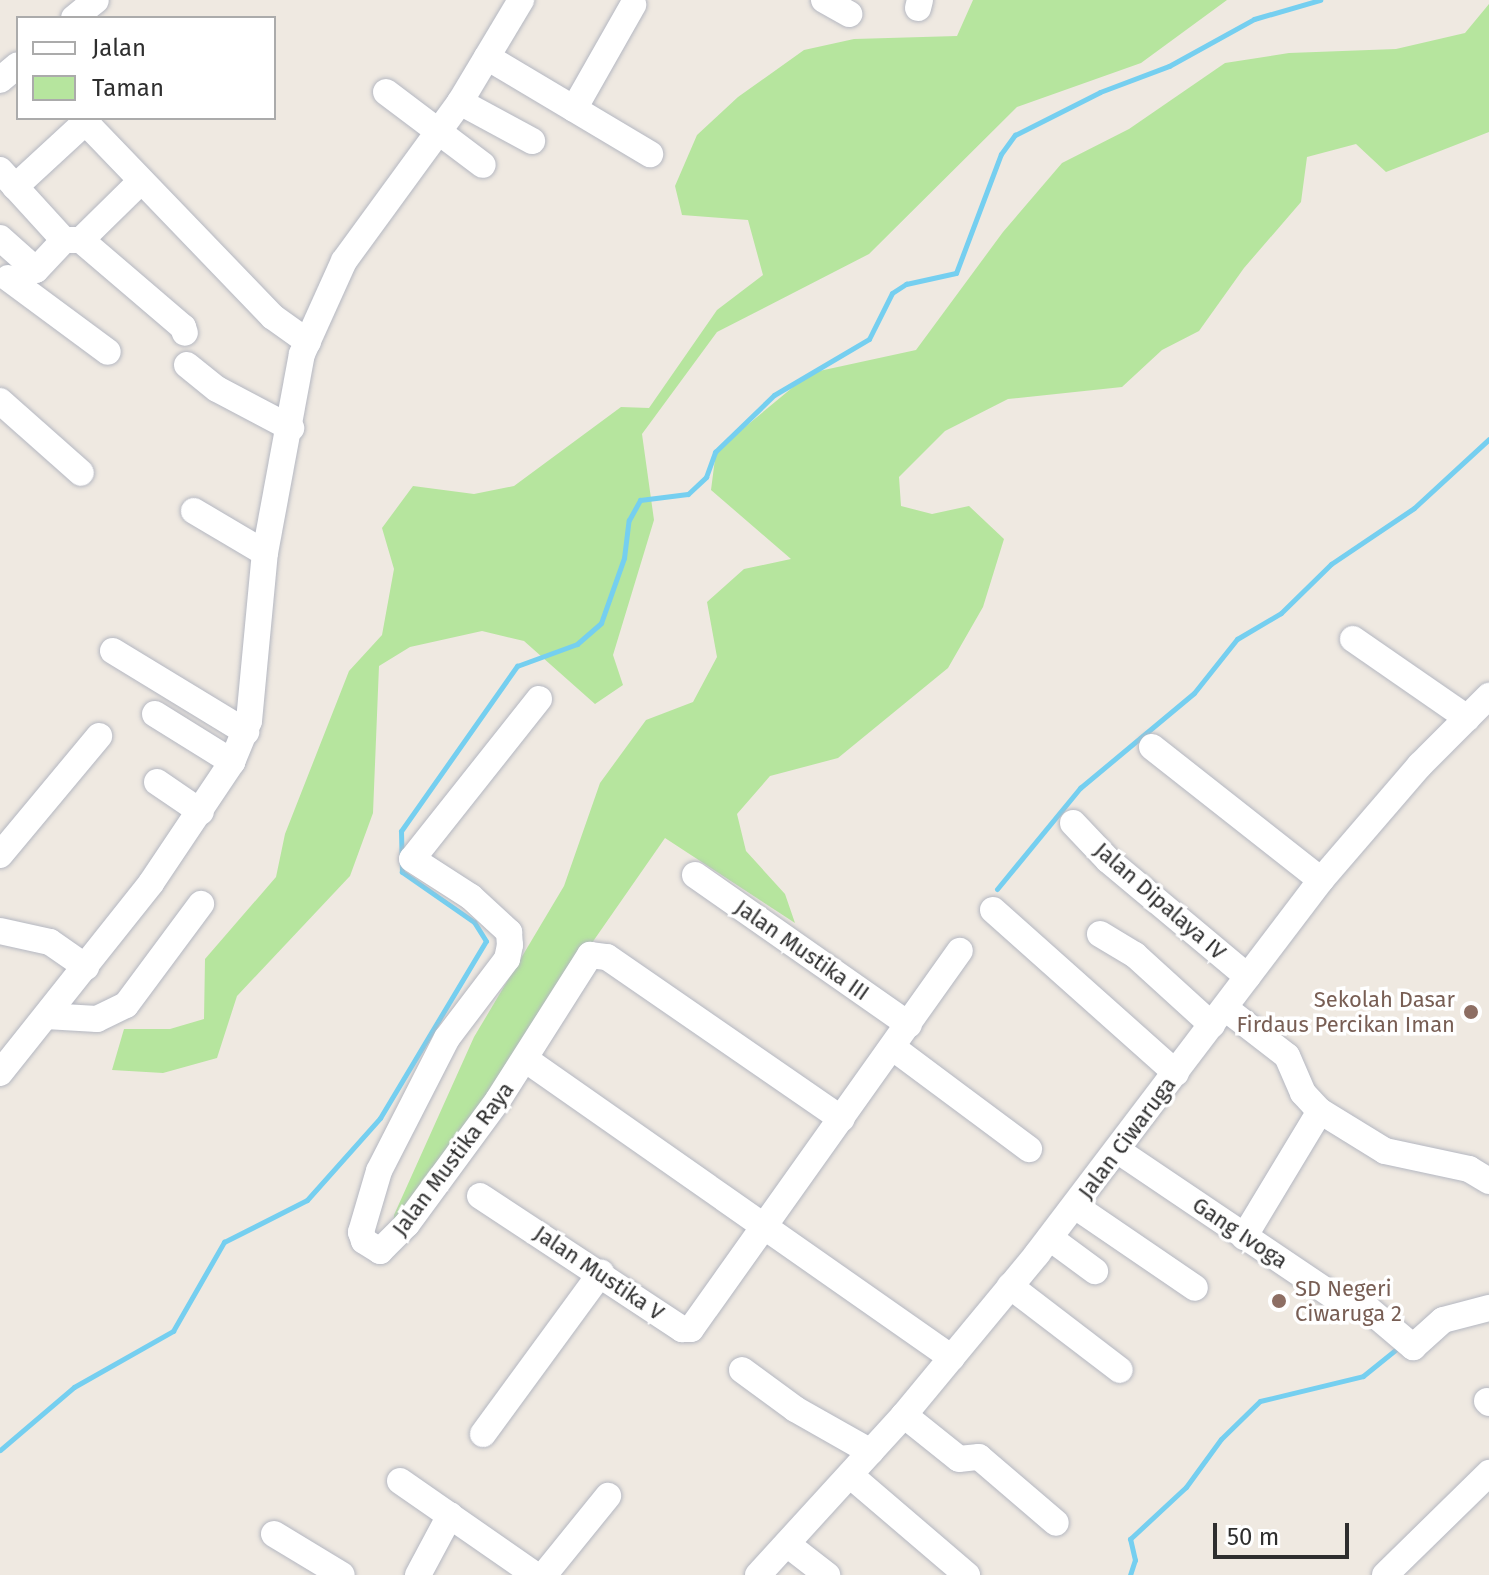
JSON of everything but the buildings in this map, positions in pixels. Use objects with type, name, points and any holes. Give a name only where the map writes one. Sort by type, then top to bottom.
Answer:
[{"type":"street","points":[[76,16],[96,0]]},
{"type":"street","points":[[1,1070],[86,967],[201,812],[232,762],[246,732],[265,553],[308,342],[344,261],[460,102],[521,0]]},
{"type":"street","points":[[824,0],[849,14]]},
{"type":"street","points":[[574,109],[633,5]]},
{"type":"street","points":[[487,57],[650,154]]},
{"type":"street","points":[[0,80],[16,67]]},
{"type":"street","points":[[386,92],[483,165]]},
{"type":"street","points":[[460,102],[532,141]]},
{"type":"street","points":[[185,333],[183,327],[72,240],[7,178],[81,126],[91,128],[273,317],[308,342]]},
{"type":"street","points":[[10,275],[42,268],[141,181]]},
{"type":"street","points":[[0,238],[10,275],[108,352]]},
{"type":"street","points":[[187,365],[217,389],[291,428]]},
{"type":"street","points":[[0,401],[81,473]]},
{"type":"street","points":[[194,511],[265,553]]},
{"type":"street","points":[[1353,639],[1467,718]]},
{"type":"street","points":[[113,651],[246,732]]},
{"type":"street","name":"Jalan Ciwaruga","points":[[758,1575],[904,1415],[1050,1238],[1321,880],[1489,696]]},
{"type":"street","name":"Jalan Mustika Raya","points":[[539,699],[412,859],[471,897],[509,932],[510,945],[507,959],[447,1038],[379,1171],[361,1232],[369,1246],[380,1251],[407,1224],[525,1059],[767,1225],[952,1358]]},
{"type":"street","points":[[155,714],[232,762]]},
{"type":"street","points":[[0,855],[99,736]]},
{"type":"street","points":[[1152,747],[1321,880]]},
{"type":"street","points":[[157,782],[201,812]]},
{"type":"street","name":"Jalan Dipalaya IV","points":[[1073,823],[1108,860],[1248,977]]},
{"type":"street","name":"Jalan Mustika III","points":[[695,875],[909,1025]]},
{"type":"street","points":[[46,1016],[97,1019],[126,1005],[201,904]]},
{"type":"street","points":[[993,910],[1176,1073]]},
{"type":"street","points":[[0,931],[50,942],[86,967]]},
{"type":"street","points":[[1100,934],[1135,955],[1218,1016],[1287,1056],[1303,1093],[1320,1111],[1385,1151],[1469,1169],[1489,1181]]},
{"type":"street","points":[[767,1225],[960,951]]},
{"type":"street","points":[[525,1059],[590,955],[599,954],[842,1119]]},
{"type":"street","points":[[892,1047],[1029,1149]]},
{"type":"street","points":[[1244,1237],[1320,1111]]},
{"type":"street","name":"Gang Ivoga","points":[[1117,1150],[1342,1302],[1360,1302],[1413,1347],[1443,1320],[1461,1312],[1489,1308]]},
{"type":"street","name":"Jalan Mustika V","points":[[480,1196],[686,1331],[767,1225]]},
{"type":"street","points":[[1075,1206],[1195,1288]]},
{"type":"street","points":[[1050,1238],[1095,1271]]},
{"type":"street","points":[[483,1434],[601,1273]]},
{"type":"street","points":[[1010,1286],[1120,1370]]},
{"type":"street","points":[[742,1370],[795,1409],[871,1452]]},
{"type":"street","points":[[904,1415],[959,1459],[979,1457],[1056,1523]]},
{"type":"street","points":[[1385,1575],[1489,1473]]},
{"type":"street","points":[[850,1475],[967,1575]]},
{"type":"street","points":[[400,1481],[535,1575]]},
{"type":"street","points":[[544,1575],[608,1496]]},
{"type":"street","points":[[418,1575],[450,1515]]},
{"type":"street","points":[[274,1534],[342,1575]]},
{"type":"street","points":[[787,1544],[827,1575]]},
{"type":"green space","points":[[973,0],[1227,0],[1141,63],[1017,107],[869,254],[717,332],[642,434],[654,520],[613,655],[623,685],[595,704],[524,641],[482,631],[410,647],[379,666],[373,813],[350,876],[237,996],[217,1058],[163,1073],[112,1070],[124,1029],[170,1029],[204,1019],[205,959],[276,877],[285,834],[349,671],[382,635],[394,569],[382,528],[413,486],[474,494],[514,486],[621,407],[649,408],[717,310],[763,275],[748,220],[682,215],[675,186],[697,135],[738,97],[804,50],[854,39],[957,36]]},
{"type":"green space","points":[[1489,4],[1489,132],[1386,172],[1356,144],[1307,157],[1301,202],[1244,268],[1199,331],[1162,350],[1122,387],[1008,399],[945,431],[899,477],[901,506],[932,514],[969,506],[1004,539],[983,607],[948,668],[838,758],[770,776],[737,814],[746,851],[785,894],[795,923],[665,838],[491,1088],[408,1232],[393,1229],[394,1215],[474,1037],[564,886],[600,783],[646,720],[693,702],[717,657],[707,602],[744,569],[791,559],[711,490],[716,451],[810,373],[916,350],[1003,232],[1062,163],[1129,129],[1225,63],[1289,53],[1396,49],[1465,33]]},
{"type":"waterway","points":[[0,1450],[74,1387],[173,1331],[224,1242],[307,1200],[380,1118],[486,941],[474,922],[402,872],[401,831],[517,666],[577,644],[601,623],[624,558],[629,520],[640,500],[688,494],[706,477],[715,452],[774,395],[869,339],[892,293],[906,284],[956,273],[1001,154],[1015,135],[1100,92],[1169,66],[1254,19],[1320,0]]},
{"type":"waterway","points":[[997,889],[1080,788],[1194,693],[1237,639],[1281,613],[1331,564],[1414,508],[1489,439]]},
{"type":"waterway","points":[[1130,1575],[1135,1560],[1130,1539],[1186,1487],[1221,1439],[1260,1401],[1363,1376],[1399,1347]]},
{"type":"place","name":"Sekolah Dasar Firdaus Percikan Iman","points":[[1471,1012]]},
{"type":"place","name":"SD Negeri Ciwaruga 2","points":[[1279,1301]]}]
